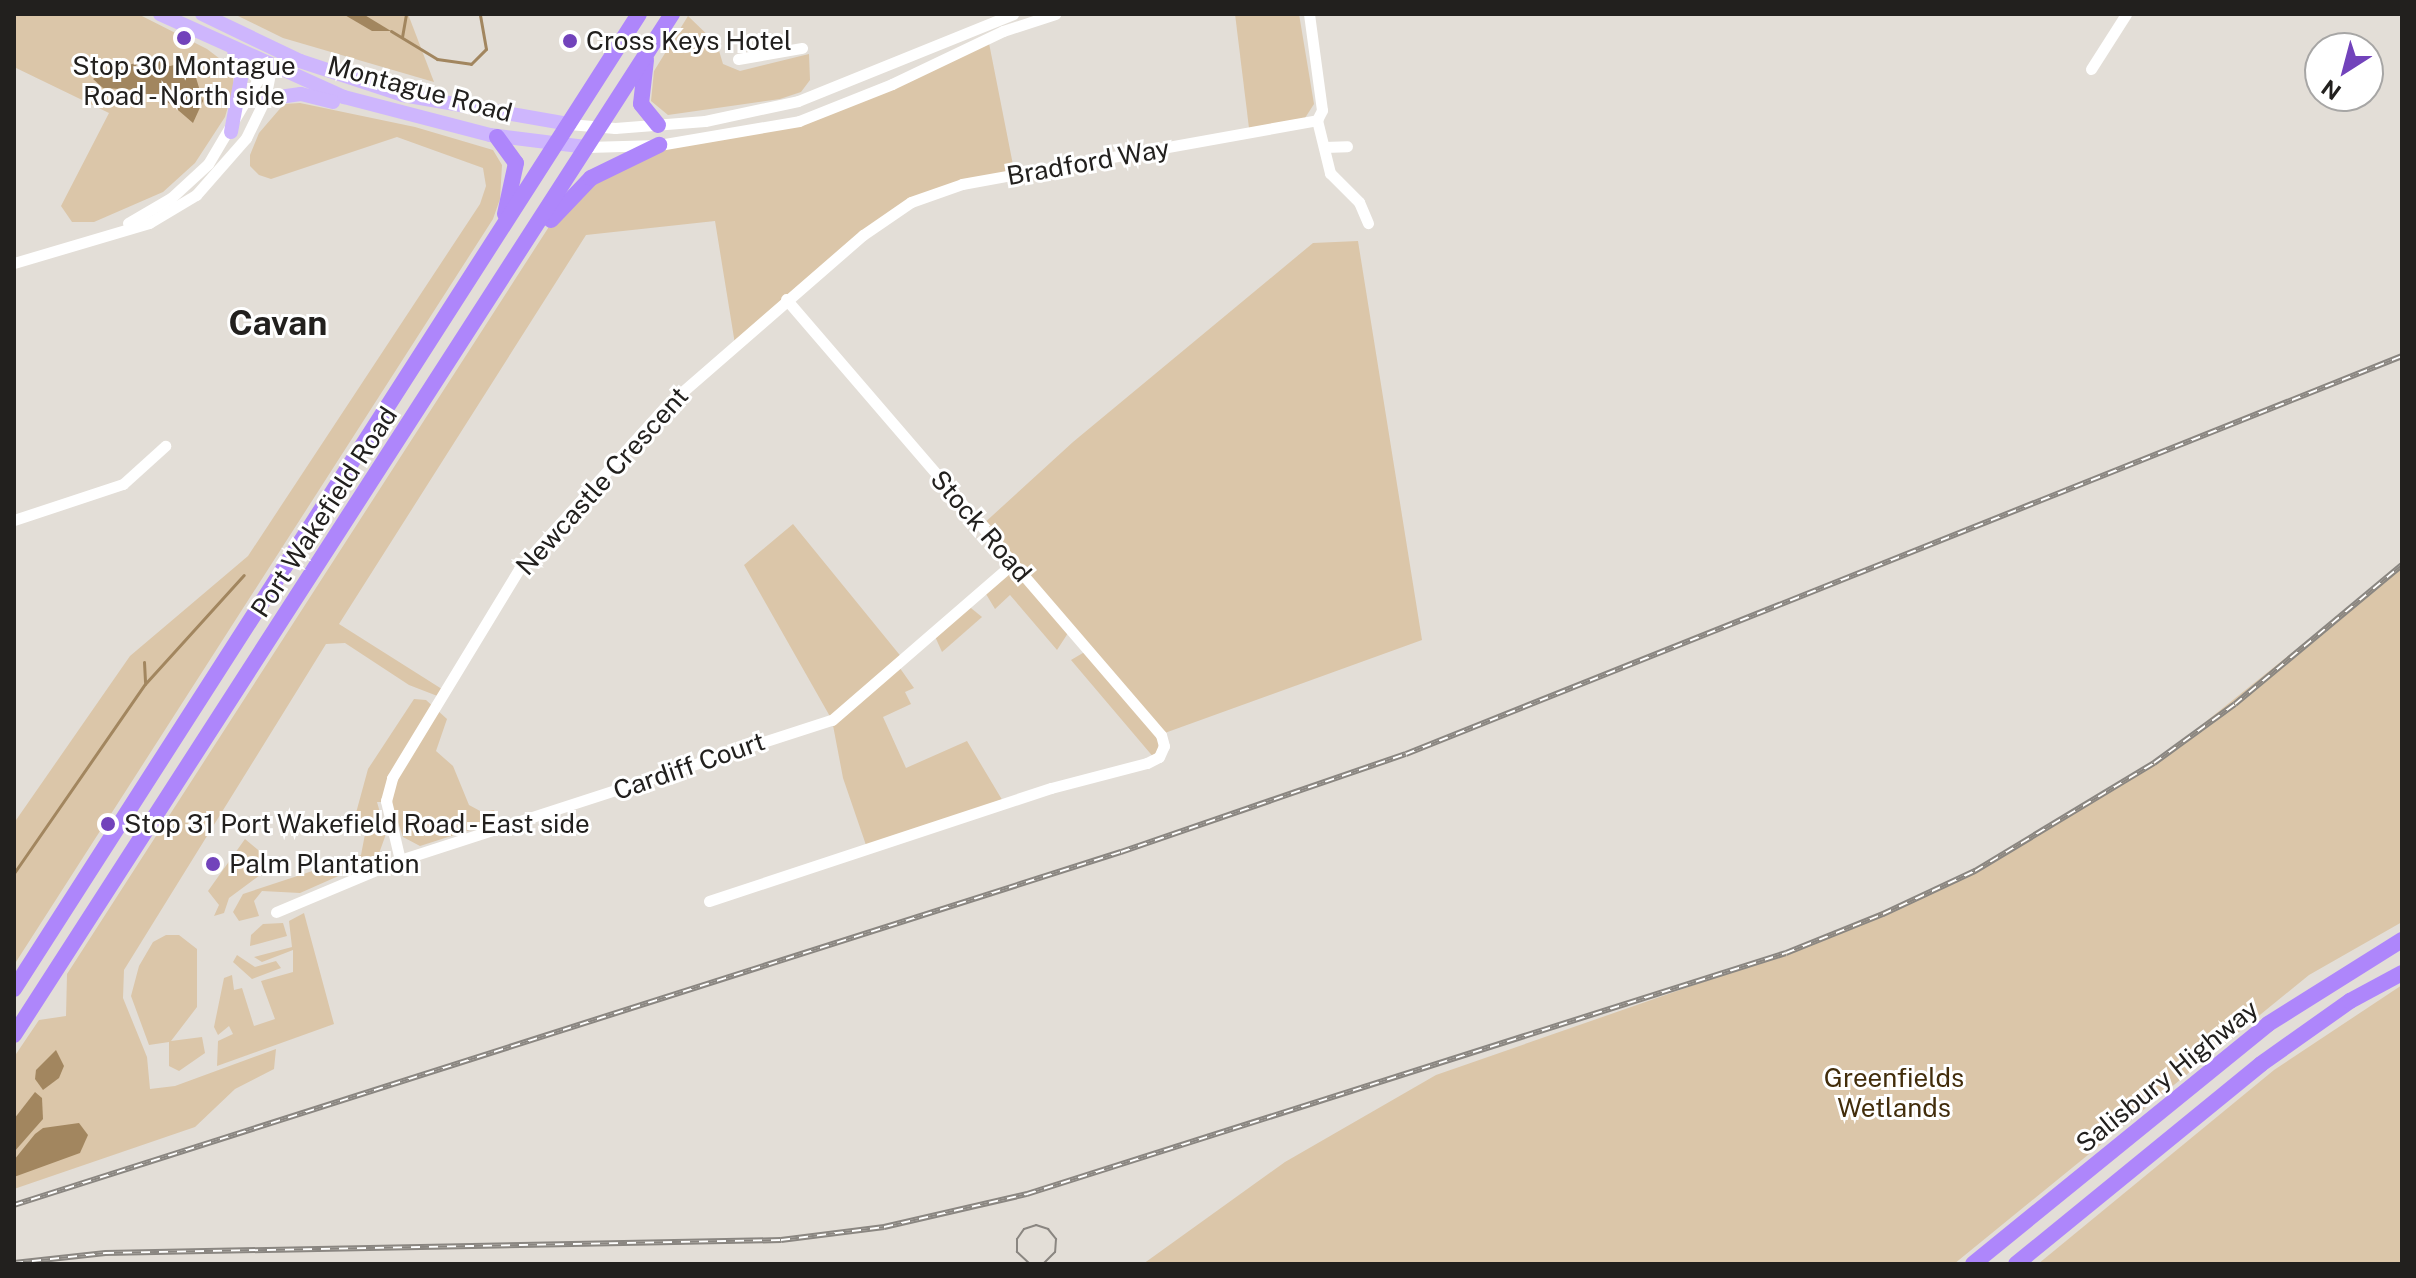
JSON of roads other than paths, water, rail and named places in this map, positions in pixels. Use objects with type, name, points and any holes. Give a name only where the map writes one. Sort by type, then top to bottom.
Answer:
[{"type":"highway","name":"Port Wakefield Road","points":[[14,989],[639,14]]},
{"type":"highway","name":"Port Wakefield Road","points":[[14,1035],[672,14]]},
{"type":"highway","points":[[648,51],[641,104],[658,125]]},
{"type":"highway","points":[[497,137],[516,163],[502,228]]},
{"type":"highway","points":[[506,275],[579,188],[604,170],[659,145]]},
{"type":"highway","name":"Salisbury Highway","points":[[1973,1264],[2268,1024],[2402,940]]},
{"type":"highway","name":"Salisbury Highway","points":[[2016,1264],[2261,1064],[2350,1001],[2402,973]]},
{"type":"main road","name":"Montague Road","points":[[160,14],[271,68],[344,97],[497,137],[555,146],[587,147]]},
{"type":"main road","name":"Montague Road","points":[[200,14],[334,74],[456,108],[569,124]]},
{"type":"main road","points":[[200,14],[264,54],[271,68],[334,74]]},
{"type":"main road","points":[[231,132],[242,73],[234,51]]},
{"type":"main road","points":[[265,99],[301,94],[373,113],[416,116]]},
{"type":"street","points":[[569,124],[599,128],[658,125],[743,114],[830,90],[955,34],[1013,14]]},
{"type":"street","points":[[587,147],[659,145],[768,129],[827,111],[1003,31],[1055,14]]},
{"type":"street","points":[[1309,14],[1322,110],[1317,120],[1324,147],[1336,183],[1359,202],[1368,223]]},
{"type":"street","points":[[2091,69],[2126,14]]},
{"type":"street","points":[[738,59],[802,48]]},
{"type":"street","points":[[14,263],[117,229],[159,219],[203,189],[240,147],[265,99],[271,68]]},
{"type":"street","points":[[117,229],[182,190],[231,132],[257,81],[271,68]]},
{"type":"street","points":[[827,111],[830,90]]},
{"type":"street","name":"Bradford Way","points":[[786,299],[911,202],[962,184],[1317,120]]},
{"type":"street","points":[[1324,147],[1347,146]]},
{"type":"street","name":"Stock Road","points":[[709,901],[1159,757],[1161,735],[786,299]]},
{"type":"street","name":"Newcastle Crescent","points":[[400,860],[386,801],[388,786],[519,569],[665,407],[786,299]]},
{"type":"street","points":[[14,520],[123,484],[165,446]]},
{"type":"street","name":"Cardiff Court","points":[[276,912],[400,860],[832,720],[1013,563]]},
{"type":"waterway","points":[[402,37],[406,14]]},
{"type":"waterway","points":[[391,31],[437,59],[471,64],[486,49],[480,14]]},
{"type":"waterway","points":[[191,61],[195,54]]},
{"type":"waterway","points":[[14,873],[145,684],[244,575]]},
{"type":"waterway","points":[[144,662],[145,682]]},
{"type":"tram line","points":[[1030,1264],[1017,1252],[1017,1239],[1024,1229],[1036,1225],[1048,1229],[1056,1239],[1055,1252],[1043,1264]]},
{"type":"railway","points":[[14,1205],[1121,852],[1406,754],[2402,356]]},
{"type":"railway","points":[[14,1263],[105,1253],[781,1240],[884,1227],[1027,1194],[1786,953],[1883,914],[1975,871],[2154,763],[2235,704],[2402,565]]},
{"type":"place","name":"Stop 30 Montague Road - North side","points":[[184,38]]},
{"type":"place","name":"Cross Keys Hotel","points":[[570,41]]},
{"type":"place","name":"Stop 31 Port Wakefield Road - East side","points":[[108,824]]},
{"type":"place","name":"Palm Plantation","points":[[213,864]]},
{"type":"district","name":"Cavan","points":[[278,324]]},
{"type":"park label","name":"Greenfields Wetlands","points":[[1894,1093]]}]
